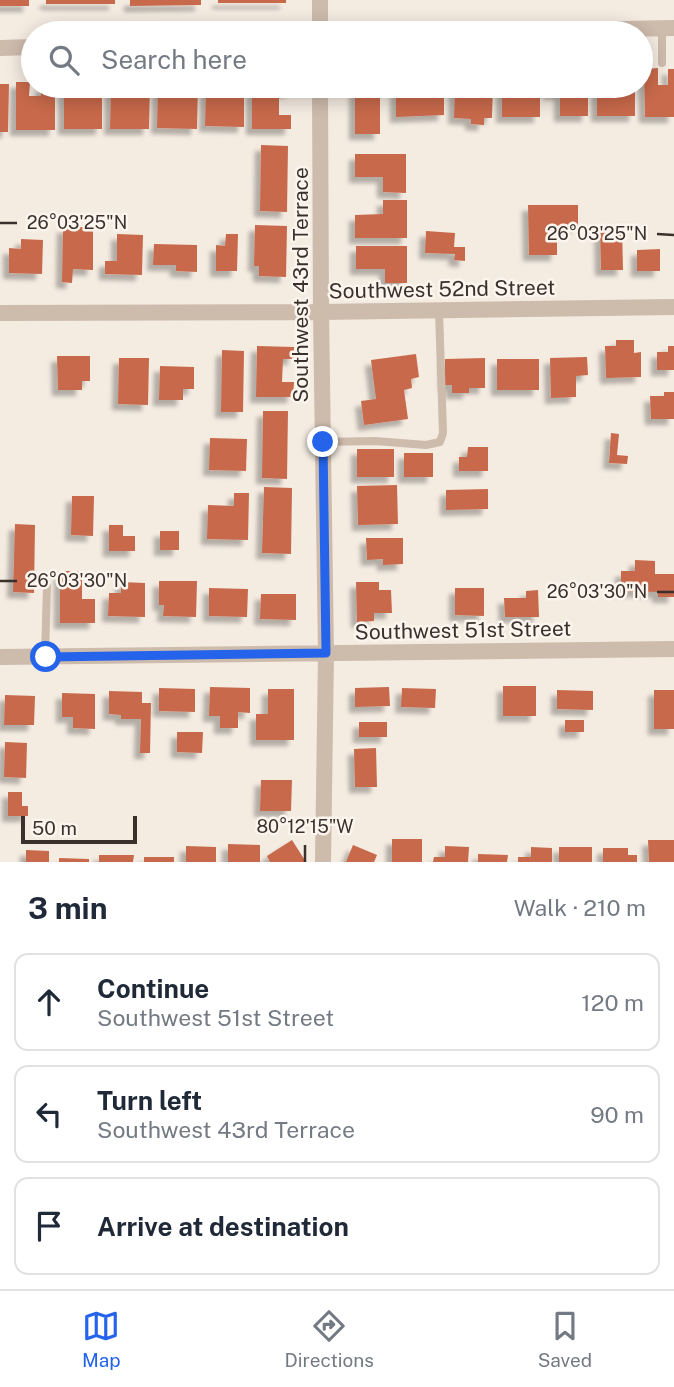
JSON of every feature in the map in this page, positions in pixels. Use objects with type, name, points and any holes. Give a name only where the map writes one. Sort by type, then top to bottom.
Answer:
[{"type":"street","points":[[320,0],[320,21]]},
{"type":"street","points":[[0,48],[21,47]]},
{"type":"street","name":"Southwest 43rd Terrace","points":[[320,98],[326,653],[323,862]]},
{"type":"street","name":"Southwest 52nd Street","points":[[0,313],[674,307]]},
{"type":"street","name":"Southwest 51st Street","points":[[0,657],[674,649]]},
{"type":"lane","points":[[662,63],[668,28]]},
{"type":"lane","points":[[323,442],[375,441],[426,445],[440,442],[443,433],[439,310]]},
{"type":"lane","points":[[46,657],[47,586]]},
{"type":"building","points":[[0,0],[29,0],[29,6],[0,6]]},
{"type":"building","points":[[46,0],[115,0],[115,4],[46,4]]},
{"type":"building","points":[[130,0],[201,0],[201,5],[130,6]]},
{"type":"building","points":[[218,0],[286,0],[286,3],[218,3]]},
{"type":"building","points":[[653,68],[658,68],[658,85],[668,85],[668,69],[674,69],[674,117],[645,117],[645,98],[653,98]]},
{"type":"building","points":[[16,82],[21,82],[21,98],[55,98],[55,130],[16,130]]},
{"type":"building","points":[[0,84],[9,84],[8,132],[0,132]]},
{"type":"building","points":[[64,98],[102,98],[102,129],[64,129]]},
{"type":"building","points":[[111,98],[150,98],[149,129],[110,129]]},
{"type":"building","points":[[158,98],[198,98],[197,129],[157,128]]},
{"type":"building","points":[[206,98],[244,98],[244,127],[205,126]]},
{"type":"building","points":[[252,98],[279,98],[279,115],[291,115],[291,129],[252,129]]},
{"type":"building","points":[[355,98],[380,98],[380,134],[355,134]]},
{"type":"building","points":[[396,98],[444,98],[444,115],[396,117]]},
{"type":"building","points":[[455,98],[493,98],[492,118],[484,118],[484,125],[471,124],[471,119],[454,118]]},
{"type":"building","points":[[502,98],[540,98],[540,117],[502,117]]},
{"type":"building","points":[[560,98],[588,98],[588,116],[560,116]]},
{"type":"building","points":[[597,98],[635,98],[635,116],[597,116]]},
{"type":"building","points":[[261,145],[288,146],[287,212],[260,211]]},
{"type":"building","points":[[355,154],[406,154],[406,193],[383,192],[383,177],[355,177]]},
{"type":"building","points":[[383,200],[407,200],[407,238],[355,238],[355,215],[383,214]]},
{"type":"building","points":[[528,205],[578,205],[578,227],[557,228],[557,255],[529,255]]},
{"type":"building","points":[[255,225],[287,226],[286,277],[259,276],[259,266],[254,266]]},
{"type":"building","points":[[600,225],[622,225],[623,270],[601,270]]},
{"type":"building","points":[[63,227],[93,227],[93,270],[73,269],[72,283],[62,282]]},
{"type":"building","points":[[426,231],[455,233],[454,247],[465,247],[465,261],[454,260],[455,254],[425,253]]},
{"type":"building","points":[[117,234],[143,235],[142,275],[105,274],[105,261],[117,261]]},
{"type":"building","points":[[226,234],[238,234],[237,271],[216,271],[216,245],[225,246]]},
{"type":"building","points":[[21,239],[43,240],[42,274],[9,273],[9,248],[21,249]]},
{"type":"building","points":[[154,244],[197,245],[197,272],[176,271],[176,265],[153,265]]},
{"type":"building","points":[[356,246],[407,246],[407,283],[385,283],[385,269],[356,269]]},
{"type":"building","points":[[660,249],[660,271],[637,271],[637,250]]},
{"type":"building","points":[[616,340],[634,340],[634,353],[641,352],[641,377],[606,378],[605,346],[616,346]]},
{"type":"building","points":[[257,346],[294,347],[294,359],[283,359],[282,382],[294,382],[293,397],[256,397]]},
{"type":"building","points":[[668,346],[674,346],[674,370],[657,370],[657,352],[668,352]]},
{"type":"building","points":[[222,350],[244,351],[243,412],[221,412]]},
{"type":"building","points":[[416,354],[419,377],[411,379],[412,388],[404,390],[408,419],[364,425],[361,401],[376,399],[371,360]]},
{"type":"building","points":[[57,356],[90,356],[90,381],[82,381],[82,390],[58,390]]},
{"type":"building","points":[[587,357],[588,375],[576,376],[576,397],[551,398],[550,358]]},
{"type":"building","points":[[119,358],[149,358],[148,405],[118,404]]},
{"type":"building","points":[[485,358],[485,388],[469,388],[469,393],[452,393],[452,385],[445,385],[445,359]]},
{"type":"building","points":[[497,359],[539,359],[539,390],[497,390]]},
{"type":"building","points":[[160,366],[194,367],[194,389],[183,389],[183,400],[159,400]]},
{"type":"building","points":[[664,392],[674,392],[674,419],[651,419],[650,396],[664,396]]},
{"type":"building","points":[[263,411],[288,411],[287,479],[262,478]]},
{"type":"building","points":[[611,433],[619,434],[617,455],[628,456],[627,464],[609,463]]},
{"type":"building","points":[[210,438],[247,439],[246,471],[209,470]]},
{"type":"building","points":[[468,447],[488,447],[488,471],[459,471],[459,457],[467,457]]},
{"type":"building","points":[[357,449],[394,449],[394,477],[357,477]]},
{"type":"building","points":[[404,453],[433,453],[433,477],[404,477]]},
{"type":"building","points":[[397,485],[398,524],[358,525],[357,486]]},
{"type":"building","points":[[264,487],[292,488],[291,554],[262,553]]},
{"type":"building","points":[[488,489],[488,509],[446,510],[446,490]]},
{"type":"building","points":[[234,493],[249,493],[248,540],[207,539],[208,505],[234,506]]},
{"type":"building","points":[[72,496],[94,496],[93,536],[71,535]]},
{"type":"building","points":[[15,524],[35,525],[34,593],[13,592]]},
{"type":"building","points":[[109,525],[123,525],[123,536],[135,536],[135,551],[109,551]]},
{"type":"building","points":[[160,531],[179,531],[179,550],[160,550]]},
{"type":"building","points":[[366,538],[403,538],[403,564],[383,565],[383,559],[367,560]]},
{"type":"building","points":[[635,560],[655,561],[655,574],[674,574],[674,597],[658,597],[658,592],[621,591],[621,571],[635,571]]},
{"type":"building","points":[[60,571],[82,571],[82,599],[95,599],[95,623],[60,623]]},
{"type":"building","points":[[159,581],[197,581],[196,617],[163,616],[164,605],[159,605]]},
{"type":"building","points":[[121,582],[145,583],[145,617],[108,616],[109,593],[121,593]]},
{"type":"building","points":[[356,582],[379,582],[379,590],[391,590],[392,613],[374,613],[374,621],[357,622]]},
{"type":"building","points":[[209,588],[248,589],[247,617],[209,616]]},
{"type":"building","points":[[455,588],[484,588],[484,616],[455,615]]},
{"type":"building","points":[[538,590],[539,617],[505,617],[504,598],[526,598],[526,591]]},
{"type":"building","points":[[261,594],[296,594],[296,620],[260,619]]},
{"type":"building","points":[[503,686],[536,686],[536,716],[503,716]]},
{"type":"building","points":[[210,687],[250,688],[250,713],[238,712],[238,728],[220,728],[220,716],[209,716]]},
{"type":"building","points":[[389,687],[390,706],[355,707],[355,688]]},
{"type":"building","points":[[159,688],[195,689],[195,712],[159,711]]},
{"type":"building","points":[[402,688],[436,689],[435,708],[401,707]]},
{"type":"building","points":[[268,689],[294,689],[294,740],[256,740],[256,714],[268,714]]},
{"type":"building","points":[[557,690],[593,691],[593,710],[557,709]]},
{"type":"building","points":[[654,690],[674,690],[674,729],[654,729]]},
{"type":"building","points":[[109,691],[142,692],[142,703],[151,703],[150,753],[140,753],[141,719],[121,719],[121,715],[109,714]]},
{"type":"building","points":[[62,693],[95,694],[95,729],[73,728],[73,717],[62,717]]},
{"type":"building","points":[[5,695],[35,696],[34,725],[4,725]]},
{"type":"building","points":[[565,720],[584,720],[584,732],[565,732]]},
{"type":"building","points":[[359,722],[387,722],[387,737],[359,737]]},
{"type":"building","points":[[177,732],[203,732],[202,753],[177,752]]},
{"type":"building","points":[[5,742],[27,743],[26,778],[4,777]]},
{"type":"building","points":[[376,748],[377,787],[355,787],[354,749]]},
{"type":"building","points":[[261,780],[292,780],[291,811],[260,811]]},
{"type":"building","points":[[8,792],[22,792],[22,806],[28,806],[28,816],[8,816]]},
{"type":"building","points":[[392,839],[422,839],[422,862],[392,862]]},
{"type":"building","points":[[292,840],[306,862],[270,862],[267,856]]},
{"type":"building","points":[[648,840],[674,840],[674,862],[649,862]]},
{"type":"building","points":[[228,844],[260,845],[260,862],[228,862]]},
{"type":"building","points":[[353,845],[377,855],[374,862],[346,862]]},
{"type":"building","points":[[186,846],[216,847],[216,862],[186,862]]},
{"type":"building","points":[[445,846],[469,847],[468,862],[433,862],[434,857],[445,857]]},
{"type":"building","points":[[531,847],[552,848],[552,862],[518,862],[518,857],[531,857]]},
{"type":"building","points":[[559,847],[592,847],[592,862],[559,862]]},
{"type":"building","points":[[603,848],[628,848],[628,855],[637,855],[637,862],[603,862]]},
{"type":"building","points":[[26,850],[49,851],[49,862],[26,862]]},
{"type":"building","points":[[478,854],[508,855],[507,862],[478,862]]},
{"type":"building","points":[[99,855],[134,855],[133,862],[99,862]]},
{"type":"building","points":[[144,857],[174,857],[174,862],[144,862]]},
{"type":"building","points":[[59,858],[89,859],[89,862],[59,862]]},
{"type":"route","points":[[46,657],[326,653],[323,442]]}]
